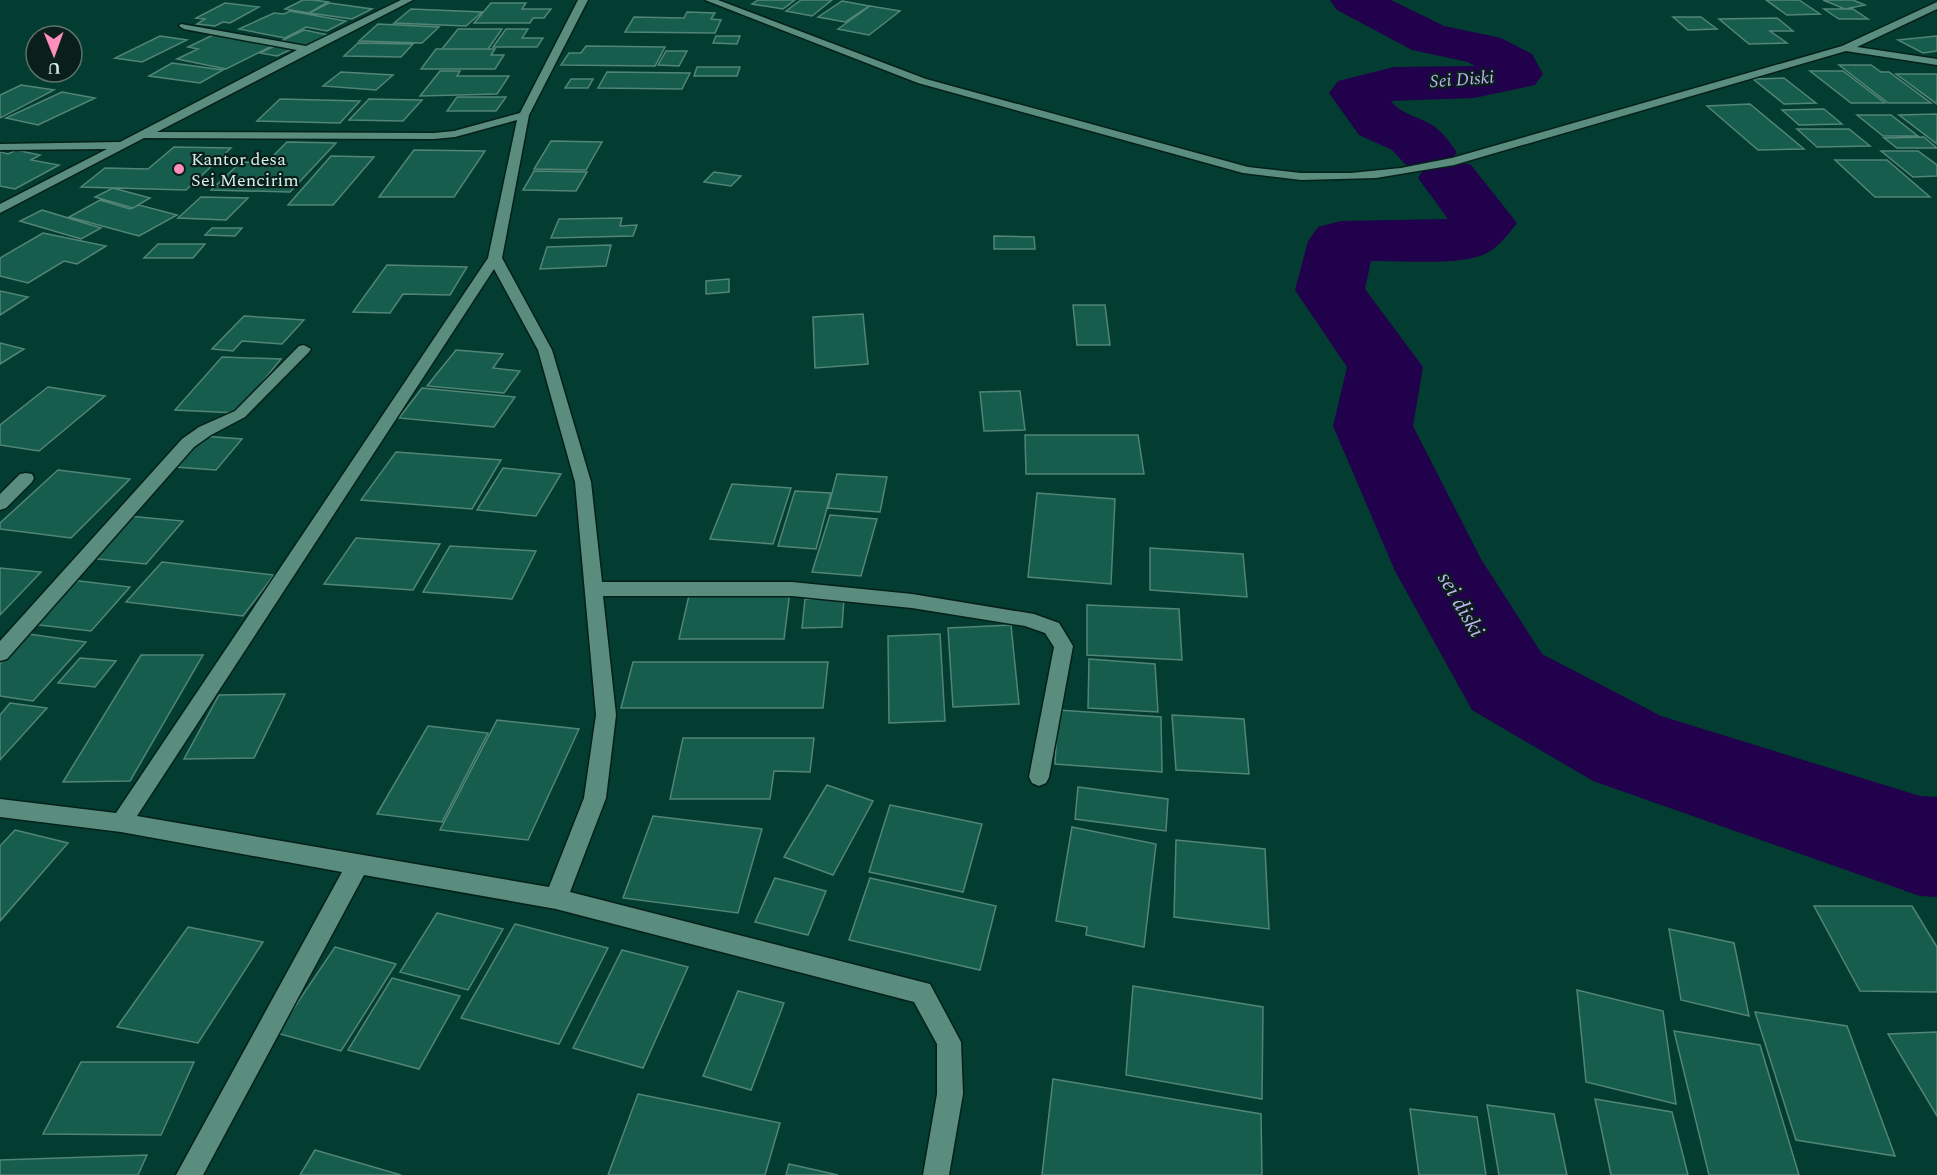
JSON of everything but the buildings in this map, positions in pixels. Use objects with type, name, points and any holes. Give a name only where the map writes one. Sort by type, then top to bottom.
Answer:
[{"type":"street","points":[[0,209],[408,0]]},
{"type":"street","points":[[121,823],[495,258],[524,115],[583,0]]},
{"type":"street","points":[[710,0],[922,81],[1247,170],[1298,178],[1350,178],[1400,174],[1435,166],[1846,48],[1937,5]]},
{"type":"street","points":[[184,26],[307,50]]},
{"type":"street","points":[[1846,48],[1937,62]]},
{"type":"street","points":[[141,135],[434,136],[463,132],[524,115]]},
{"type":"street","points":[[0,147],[121,145]]},
{"type":"street","points":[[495,258],[545,350],[583,482],[606,715],[595,798],[556,899]]},
{"type":"street","points":[[0,654],[188,443],[205,430],[240,414],[304,349]]},
{"type":"street","points":[[0,504],[27,478]]},
{"type":"street","points":[[592,589],[792,589],[912,601],[1027,619],[1052,628],[1064,646],[1039,777]]},
{"type":"street","points":[[2,811],[121,823],[556,899],[922,992],[949,1042],[950,1094],[936,1175]]},
{"type":"street","points":[[189,1175],[358,864]]},
{"type":"waterway","name":"Sei Diski","points":[[1354,0],[1430,39],[1483,49],[1513,65],[1516,74],[1474,82],[1394,83],[1357,93],[1379,123],[1413,138],[1427,152]]},
{"type":"waterway","name":"sei diski","points":[[1449,178],[1484,223],[1461,240],[1341,241],[1330,290],[1385,367],[1373,426],[1441,571],[1507,682],[1630,750],[1920,846],[1937,847]]},
{"type":"place","name":"Kantor desa Sei Mencirim","points":[[179,169]]}]
